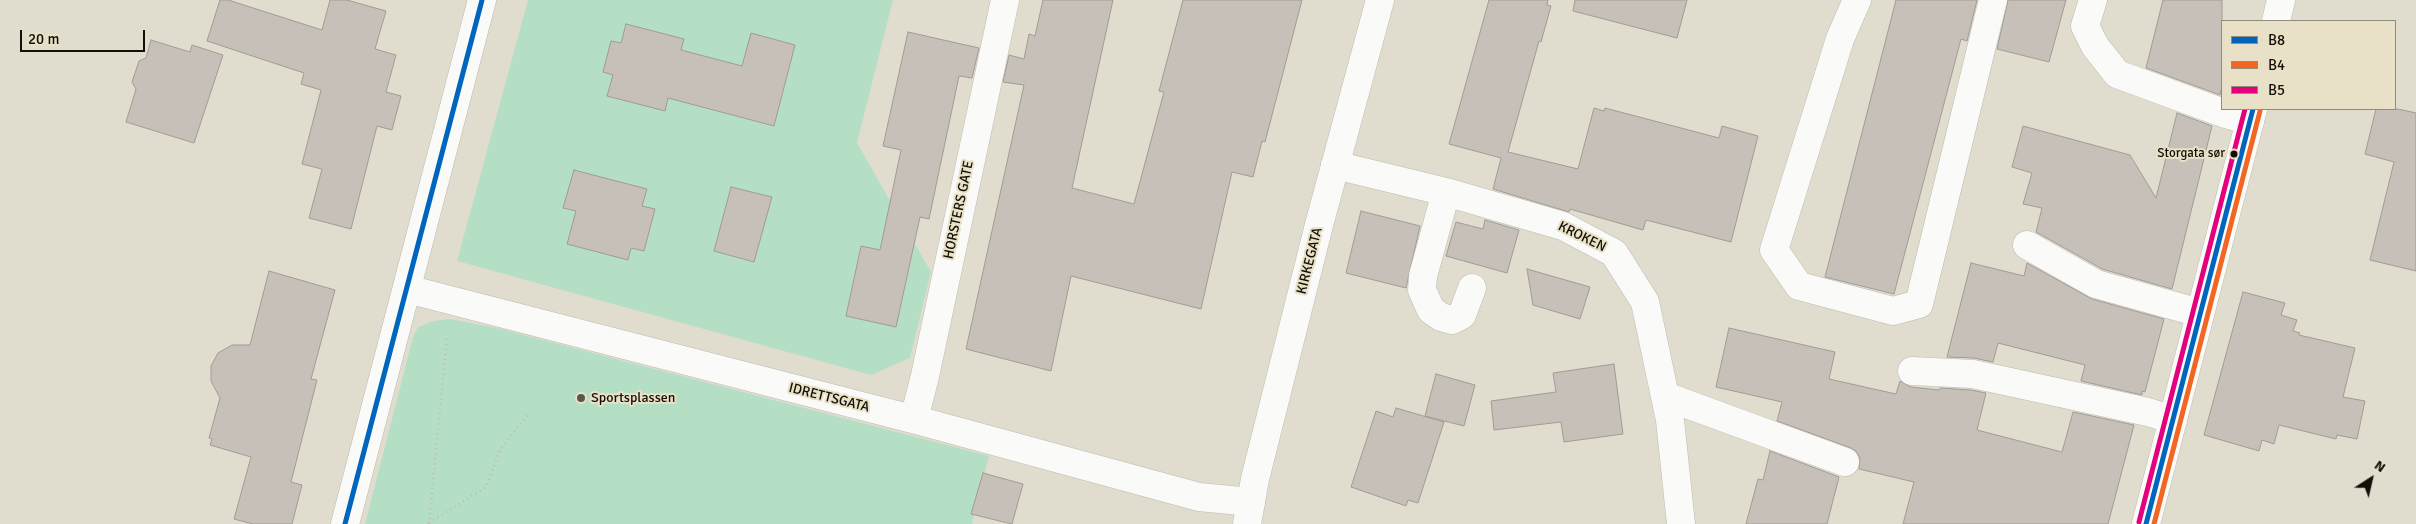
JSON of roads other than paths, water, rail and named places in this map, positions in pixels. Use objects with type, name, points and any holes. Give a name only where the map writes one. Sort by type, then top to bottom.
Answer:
[{"type":"street","points":[[345,524],[482,0]]},
{"type":"street","name":"HORSTERS GATE","points":[[914,420],[1005,0]]},
{"type":"street","name":"KIRKEGATA","points":[[1249,513],[1335,165],[1380,0]]},
{"type":"street","points":[[1857,0],[1840,39],[1774,250],[1799,286],[1893,311],[1919,304],[1993,0]]},
{"type":"street","points":[[2093,0],[2085,26],[2095,46],[2117,74],[2226,114],[2252,115],[2146,524]]},
{"type":"street","points":[[2276,20],[2281,0]]},
{"type":"street","name":"KROKEN","points":[[1335,165],[1446,192],[1563,226],[1614,253],[1645,302],[1670,420],[1681,524]]},
{"type":"street","points":[[1446,192],[1423,276],[1422,290],[1431,310],[1441,317],[1452,320],[1462,315],[1472,288]]},
{"type":"street","points":[[2027,244],[2096,284],[2200,313]]},
{"type":"street","name":"IDRETTSGATA","points":[[407,288],[914,420],[1199,497],[1249,513]]},
{"type":"street","points":[[1912,371],[1973,374],[2148,412],[2172,420]]},
{"type":"street","points":[[1664,396],[1845,462]]},
{"type":"place","name":"Storgata sør","points":[[2234,154]]},
{"type":"place","name":"Sportsplassen","points":[[581,398]]}]
